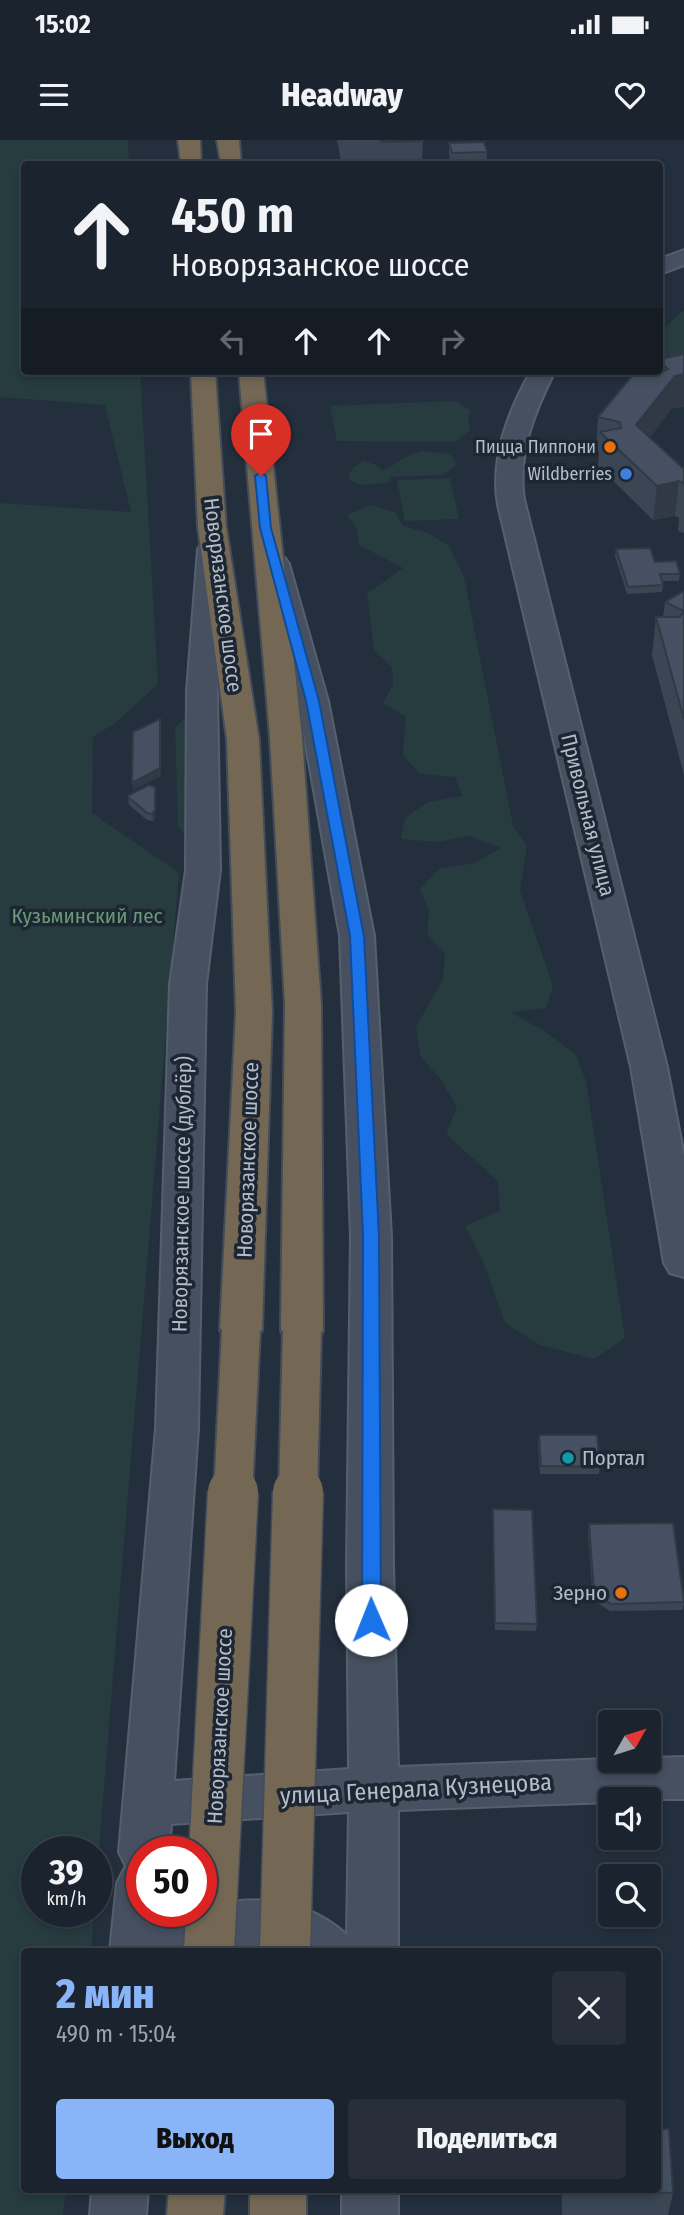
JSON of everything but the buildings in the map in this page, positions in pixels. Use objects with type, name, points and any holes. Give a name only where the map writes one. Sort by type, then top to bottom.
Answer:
[{"type":"highway","points":[[189,140],[191,161]]},
{"type":"highway","points":[[228,140],[231,161]]},
{"type":"highway","name":"Новорязанское шоссе","points":[[203,375],[213,537],[243,740],[254,1012],[241,1330],[209,1948]]},
{"type":"highway","points":[[251,375],[286,737],[303,1004],[302,1331],[285,1948]]},
{"type":"highway","points":[[195,2215],[197,2193]]},
{"type":"highway","points":[[278,2193],[278,2215]]},
{"type":"main road","points":[[663,266],[684,257]]},
{"type":"main road","name":"Привольная улица","points":[[541,375],[530,394],[517,433],[509,488],[518,536],[646,1054],[684,1263]]},
{"type":"main road","points":[[266,528],[313,701],[357,936],[371,1236],[370,1566],[374,1789],[372,1948]]},
{"type":"main road","name":"Новорязанское шоссе (дублёр)","points":[[145,1836],[177,1427],[188,984],[203,870],[202,691],[213,537]]},
{"type":"main road","name":"улица Генерала Кузнецова","points":[[148,1804],[374,1789],[684,1778]]},
{"type":"main road","points":[[181,1948],[208,1931],[245,1922],[287,1925],[323,1948]]},
{"type":"main road","points":[[136,1948],[138,1927]]},
{"type":"main road","points":[[118,2215],[120,2193]]},
{"type":"main road","points":[[370,2193],[370,2215]]},
{"type":"green space","name":"Кузьминский лес","points":[[0,140],[128,140],[129,161],[21,161],[21,375],[140,375],[158,684],[115,723],[93,737],[92,813],[179,873],[100,1836],[21,1836],[21,1927],[93,1927],[91,1948],[21,1948],[21,2193],[66,2193],[63,2215],[0,2215],[0,503],[131,512],[105,405],[0,397]]},
{"type":"green space","points":[[684,310],[684,366],[663,364],[663,329]]},
{"type":"green space","points":[[456,401],[471,411],[468,418],[470,430],[456,442],[337,441],[330,406]]},
{"type":"green space","points":[[422,451],[449,454],[455,460],[455,466],[443,475],[392,477],[387,483],[361,485],[349,480],[353,468],[364,461],[376,465],[382,471]]},
{"type":"green space","points":[[450,478],[459,519],[405,521],[397,480]]},
{"type":"green space","points":[[370,505],[395,512],[403,526],[428,533],[449,546],[464,577],[513,826],[527,846],[520,891],[553,986],[546,1008],[510,1012],[546,1032],[576,1055],[586,1081],[625,1338],[594,1359],[540,1345],[505,1323],[482,1259],[465,1226],[500,1211],[498,1181],[446,1134],[457,1107],[441,1080],[420,1055],[416,1027],[443,979],[445,955],[427,933],[429,911],[420,889],[439,869],[475,863],[501,848],[469,836],[437,842],[401,839],[405,818],[428,802],[462,796],[455,777],[420,774],[403,755],[406,717],[383,703],[393,685],[392,667],[374,650],[367,594],[403,568],[359,545],[357,529],[347,515]]},
{"type":"green space","points":[[190,718],[191,839],[178,827],[175,727]]},
{"type":"place","name":"Пицца Пиппони","points":[[610,447]]},
{"type":"place","name":"Wildberries","points":[[626,474]]},
{"type":"place","name":"Портал","points":[[568,1458]]},
{"type":"place","name":"Зерно","points":[[621,1593]]},
{"type":"route","points":[[261,476],[266,528],[313,701],[357,936],[371,1236],[371,1620]]}]
